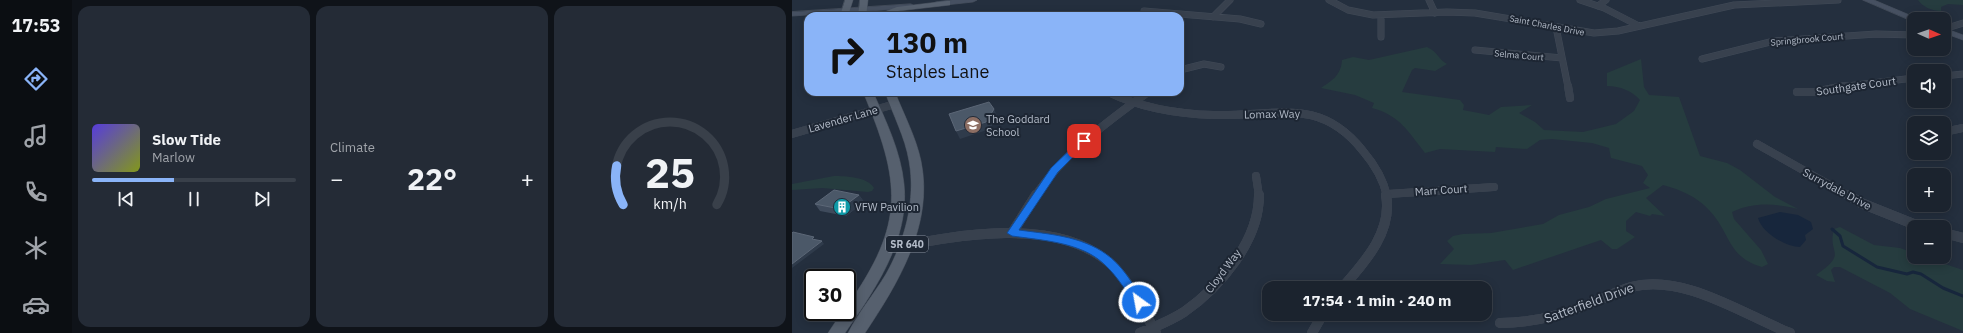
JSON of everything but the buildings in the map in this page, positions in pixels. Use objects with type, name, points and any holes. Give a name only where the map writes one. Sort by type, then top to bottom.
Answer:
[{"type":"main road","points":[[863,7],[918,0]]},
{"type":"main road","points":[[888,12],[897,9],[973,0]]},
{"type":"main road","points":[[1867,0],[1907,16]]},
{"type":"main road","points":[[792,9],[947,3]]},
{"type":"main road","points":[[810,12],[846,8]]},
{"type":"main road","points":[[792,14],[804,13]]},
{"type":"main road","points":[[1951,33],[1963,38]]},
{"type":"main road","name":"SR 640","points":[[836,333],[858,304],[887,249],[897,217],[899,193],[897,174],[876,110],[870,96]]},
{"type":"main road","name":"SR 640","points":[[856,333],[891,281],[907,245],[916,214],[918,181],[914,160],[893,98]]},
{"type":"street","points":[[1213,17],[1230,0]]},
{"type":"street","name":"Saint Charles Drive","points":[[1329,0],[1348,10],[1381,16],[1435,13],[1491,15],[1586,32],[1604,33],[1734,5],[1838,0]]},
{"type":"street","points":[[1430,0],[1435,13]]},
{"type":"street","points":[[1580,0],[1598,6],[1639,26]]},
{"type":"street","points":[[1598,6],[1606,0]]},
{"type":"street","points":[[1144,11],[1156,12]]},
{"type":"street","points":[[1184,14],[1240,19],[1261,24]]},
{"type":"street","points":[[1381,16],[1381,37]]},
{"type":"street","points":[[1951,28],[1963,24]]},
{"type":"street","points":[[1556,27],[1570,98]]},
{"type":"street","name":"Springbrook Court","points":[[1702,59],[1774,41],[1876,34],[1907,34]]},
{"type":"street","name":"Selma Court","points":[[1475,50],[1562,58]]},
{"type":"street","points":[[1184,69],[1204,64],[1221,67]]},
{"type":"street","points":[[1951,75],[1963,74]]},
{"type":"street","name":"Southgate Court","points":[[1797,92],[1815,92],[1856,84],[1907,79]]},
{"type":"street","name":"Lomax Way","points":[[1119,96],[1135,102],[1205,116],[1286,111],[1317,116],[1336,125],[1368,155],[1384,180],[1388,194],[1387,217],[1378,242],[1366,261],[1348,281]]},
{"type":"street","points":[[1012,233],[1063,160],[1091,134],[1143,96]]},
{"type":"street","name":"Lavender Lane","points":[[792,134],[876,110],[893,98]]},
{"type":"street","points":[[1951,131],[1963,128]]},
{"type":"street","name":"Surrydale Drive","points":[[1757,144],[1861,203],[1907,221]]},
{"type":"street","name":"Cloyd Way","points":[[1140,333],[1155,330],[1185,312],[1198,302],[1227,270],[1245,243],[1257,215],[1259,190],[1256,176]]},
{"type":"street","name":"Marr Court","points":[[1388,194],[1494,187]]},
{"type":"street","points":[[887,249],[969,235],[1012,233],[1056,238],[1081,246],[1102,256],[1112,264],[1130,287],[1155,330]]},
{"type":"street","points":[[1951,235],[1963,238]]},
{"type":"street","name":"Satterfield Drive","points":[[1500,323],[1529,324],[1545,321],[1632,287],[1647,284],[1673,286],[1700,293],[1767,329],[1790,333]]},
{"type":"street","points":[[1312,333],[1319,321]]},
{"type":"green space","points":[[1918,0],[1963,0],[1963,5],[1948,4],[1941,7],[1941,11],[1938,11],[1925,7]]},
{"type":"green space","points":[[1427,47],[1434,51],[1447,64],[1435,71],[1415,68],[1412,70],[1402,92],[1460,100],[1464,105],[1463,110],[1489,115],[1501,107],[1532,105],[1519,113],[1535,122],[1544,130],[1583,132],[1616,124],[1634,111],[1640,100],[1625,90],[1607,86],[1607,73],[1641,59],[1644,87],[1649,95],[1679,97],[1700,156],[1727,163],[1740,170],[1775,197],[1798,209],[1764,204],[1748,206],[1732,212],[1734,219],[1761,250],[1768,264],[1762,267],[1751,263],[1736,251],[1722,227],[1704,205],[1688,194],[1663,185],[1646,198],[1665,216],[1652,214],[1650,216],[1636,212],[1626,221],[1626,231],[1635,237],[1617,249],[1612,249],[1601,240],[1513,270],[1505,260],[1471,265],[1440,264],[1454,249],[1447,241],[1453,236],[1463,234],[1491,233],[1543,224],[1559,215],[1589,207],[1606,199],[1650,188],[1643,183],[1648,175],[1642,166],[1611,158],[1609,148],[1592,143],[1552,139],[1540,140],[1527,149],[1496,147],[1495,152],[1440,149],[1425,153],[1397,120],[1382,111],[1372,108],[1374,103],[1355,95],[1321,88],[1336,77],[1340,70],[1342,60],[1353,57],[1369,60]]},
{"type":"green space","points":[[834,176],[862,179],[871,184],[874,188],[872,191],[868,192],[822,188],[792,190],[792,184]]},
{"type":"green space","points":[[1840,227],[1874,245],[1900,248],[1907,250],[1907,264],[1945,264],[1963,270],[1963,331],[1910,309],[1890,293],[1840,267],[1834,267],[1831,270],[1835,282],[1827,281],[1816,275],[1832,262],[1834,257],[1834,229]]},
{"type":"water","points":[[1780,212],[1798,215],[1811,222],[1813,229],[1805,235],[1806,240],[1800,247],[1788,245],[1775,238],[1760,224],[1758,218]]},
{"type":"waterway","points":[[1832,229],[1840,236],[1843,246],[1877,267],[1907,274],[1913,272],[1921,274],[1943,288],[1963,296]]},
{"type":"place","name":"The Goddard School","points":[[973,125]]},
{"type":"place","name":"VFW Pavilion","points":[[842,207]]},
{"type":"route","points":[[1084,141],[1076,147],[1054,170],[1012,233],[1036,234],[1056,238],[1088,249],[1102,256],[1112,264],[1121,275],[1139,302]]}]
